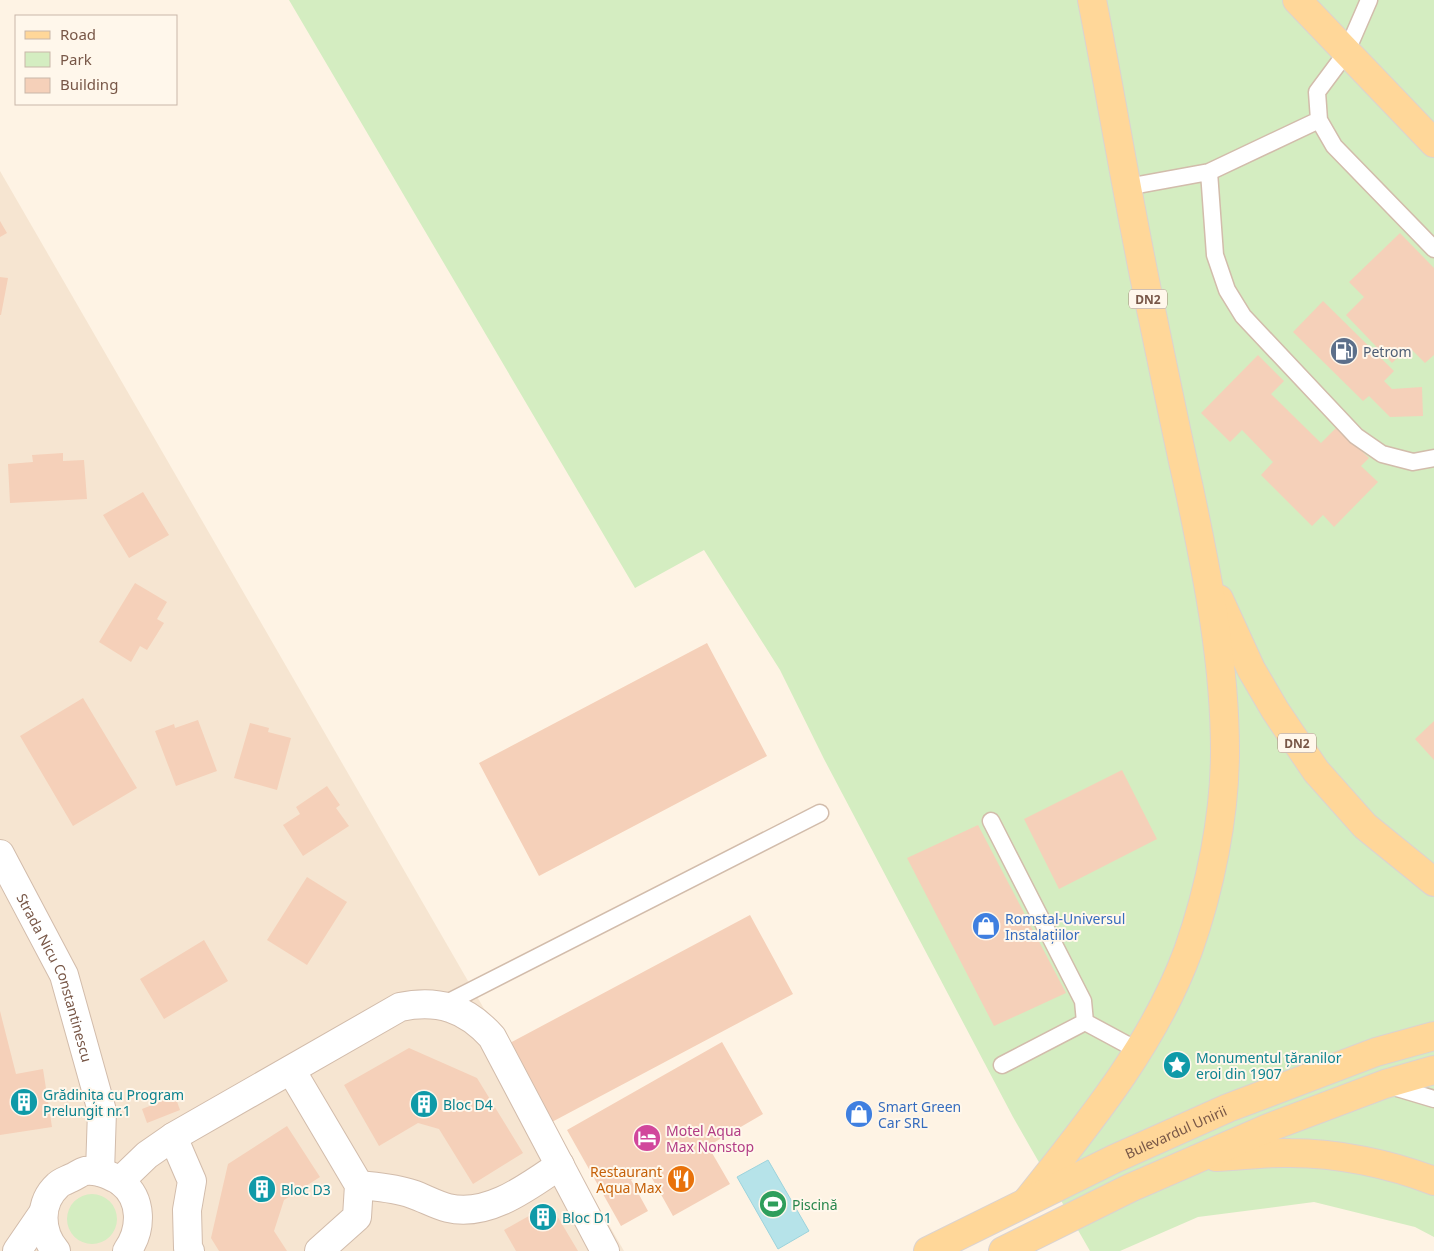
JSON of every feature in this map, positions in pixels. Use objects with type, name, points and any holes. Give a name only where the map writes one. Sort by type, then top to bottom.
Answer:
[{"type":"main road","points":[[1297,0],[1434,143]]},
{"type":"main road","name":"DN2","points":[[1096,8],[1148,296],[1206,570],[1251,669],[1275,710],[1316,771],[1365,826],[1434,882]]},
{"type":"main road","points":[[1027,1201],[1096,1115],[1161,1011],[1188,952],[1207,887],[1221,815],[1225,753],[1222,686],[1206,570]]},
{"type":"main road","name":"Bulevardul Unirii","points":[[928,1251],[1114,1158],[1228,1108],[1376,1052],[1434,1036]]},
{"type":"main road","points":[[1003,1251],[1130,1188],[1268,1128],[1385,1084],[1434,1070]]},
{"type":"main road","points":[[1198,1158],[1290,1153],[1360,1160],[1411,1172],[1434,1181]]},
{"type":"street","name":"Strada Nicu Constantinescu","points":[[0,854],[64,975],[102,1111],[102,1175]]},
{"type":"street","points":[[18,1251],[43,1213],[48,1198],[58,1184],[102,1175],[147,1155],[173,1138],[400,1007],[429,1003],[443,1005],[470,1017],[482,1026],[492,1038],[605,1251]]},
{"type":"street","points":[[291,1070],[359,1185],[358,1217],[319,1251]]},
{"type":"street","points":[[173,1138],[192,1181],[187,1210],[188,1248],[190,1251]]},
{"type":"street","points":[[359,1185],[394,1189],[411,1193],[448,1208],[470,1210],[496,1204],[560,1165]]},
{"type":"street","points":[[102,1175],[129,1190],[135,1200],[139,1212],[137,1247]]},
{"type":"street","points":[[43,1213],[44,1229],[56,1251]]},
{"type":"lane","points":[[1369,0],[1346,53],[1317,92],[1319,120],[1334,146],[1434,249]]},
{"type":"lane","points":[[1128,187],[1209,172],[1319,120]]},
{"type":"lane","points":[[1209,172],[1216,255],[1227,290],[1243,316],[1356,436],[1382,454],[1413,462],[1434,458]]},
{"type":"lane","points":[[443,1005],[820,814]]},
{"type":"lane","points":[[991,821],[1083,1001],[1085,1022]]},
{"type":"lane","points":[[1085,1022],[1137,1050]]},
{"type":"lane","points":[[1002,1064],[1085,1022]]},
{"type":"lane","points":[[1385,1084],[1434,1099]]},
{"type":"shaded area","points":[[0,171],[624,1251],[0,1251]]},
{"type":"green space","points":[[289,0],[1434,0],[1434,1237],[1415,1227],[1314,1202],[1198,1217],[1120,1251],[1090,1251],[1013,1117],[824,759],[780,670],[704,550],[635,588]]},
{"type":"green space","points":[[87,1194],[97,1194],[110,1201],[117,1214],[117,1224],[110,1237],[97,1244],[87,1244],[78,1240],[71,1233],[67,1224],[67,1214],[71,1205],[78,1198]]},
{"type":"water","name":"Piscină","points":[[768,1160],[809,1231],[778,1249],[737,1177]]},
{"type":"building","points":[[0,221],[7,233],[0,237]]},
{"type":"building","points":[[1400,233],[1434,268],[1434,355],[1425,363],[1409,347],[1392,363],[1346,315],[1364,297],[1349,282]]},
{"type":"building","points":[[0,277],[8,278],[1,315],[0,315]]},
{"type":"building","name":"Petrom","points":[[1323,301],[1394,371],[1384,381],[1392,389],[1422,387],[1423,416],[1390,417],[1369,396],[1363,401],[1293,332]]},
{"type":"building","points":[[1258,355],[1284,381],[1271,394],[1321,443],[1337,427],[1369,458],[1361,466],[1378,482],[1334,527],[1323,515],[1312,526],[1261,475],[1273,462],[1242,430],[1230,442],[1201,413]]},
{"type":"building","points":[[63,453],[63,461],[84,460],[87,499],[10,503],[8,464],[33,462],[32,455]]},
{"type":"building","points":[[143,492],[169,535],[129,558],[103,515]]},
{"type":"building","points":[[135,583],[167,602],[157,619],[164,623],[147,650],[140,646],[131,662],[99,642]]},
{"type":"building","points":[[707,643],[767,756],[539,876],[479,763]]},
{"type":"building","points":[[83,698],[137,788],[73,826],[20,736]]},
{"type":"building","points":[[198,720],[217,771],[176,786],[155,731],[174,724],[175,728]]},
{"type":"building","points":[[1434,721],[1434,760],[1415,739]]},
{"type":"building","points":[[250,723],[269,728],[268,732],[291,738],[277,790],[234,778]]},
{"type":"building","points":[[1122,770],[1157,839],[1059,889],[1024,819]]},
{"type":"building","points":[[327,786],[340,805],[336,808],[349,826],[303,856],[283,825],[300,814],[296,807]]},
{"type":"building","name":"Romstal-Universul Instalațiilor","points":[[978,825],[1066,993],[994,1026],[907,858]]},
{"type":"building","points":[[307,877],[347,902],[307,965],[267,940]]},
{"type":"building","points":[[750,915],[793,994],[550,1123],[508,1044]]},
{"type":"building","points":[[204,940],[228,981],[164,1019],[140,979]]},
{"type":"building","name":"Grădinița cu Program Prelungit nr.1","points":[[0,1011],[16,1074],[43,1069],[52,1127],[0,1135]]},
{"type":"building","name":"Motel Aqua Max Nonstop","points":[[722,1042],[763,1114],[708,1146],[730,1184],[673,1216],[648,1171],[631,1180],[648,1211],[621,1226],[567,1130]]},
{"type":"building","name":"Bloc D4","points":[[409,1048],[477,1078],[523,1153],[473,1184],[439,1129],[418,1123],[379,1146],[344,1085]]},
{"type":"building","points":[[175,1096],[180,1110],[147,1123],[142,1109]]},
{"type":"building","name":"Bloc D3","points":[[287,1126],[320,1177],[284,1200],[274,1231],[287,1251],[219,1251],[211,1238],[228,1164]]},
{"type":"building","name":"Bloc D1","points":[[550,1204],[578,1251],[516,1251],[504,1230]]},
{"type":"place","name":"Petrom","points":[[1344,351]]},
{"type":"place","name":"Romstal-Universul Instalațiilor","points":[[986,926]]},
{"type":"place","name":"Monumentul țăranilor eroi din 1907","points":[[1177,1065]]},
{"type":"place","name":"Grădinița cu Program Prelungit nr.1","points":[[24,1102]]},
{"type":"place","name":"Bloc D4","points":[[424,1104]]},
{"type":"place","name":"Smart Green Car SRL","points":[[859,1114]]},
{"type":"place","name":"Motel Aqua Max Nonstop","points":[[647,1138]]},
{"type":"place","name":"Restaurant Aqua Max","points":[[681,1179]]},
{"type":"place","name":"Bloc D3","points":[[262,1189]]},
{"type":"place","name":"Piscină","points":[[773,1204]]},
{"type":"place","name":"Bloc D1","points":[[543,1217]]}]
